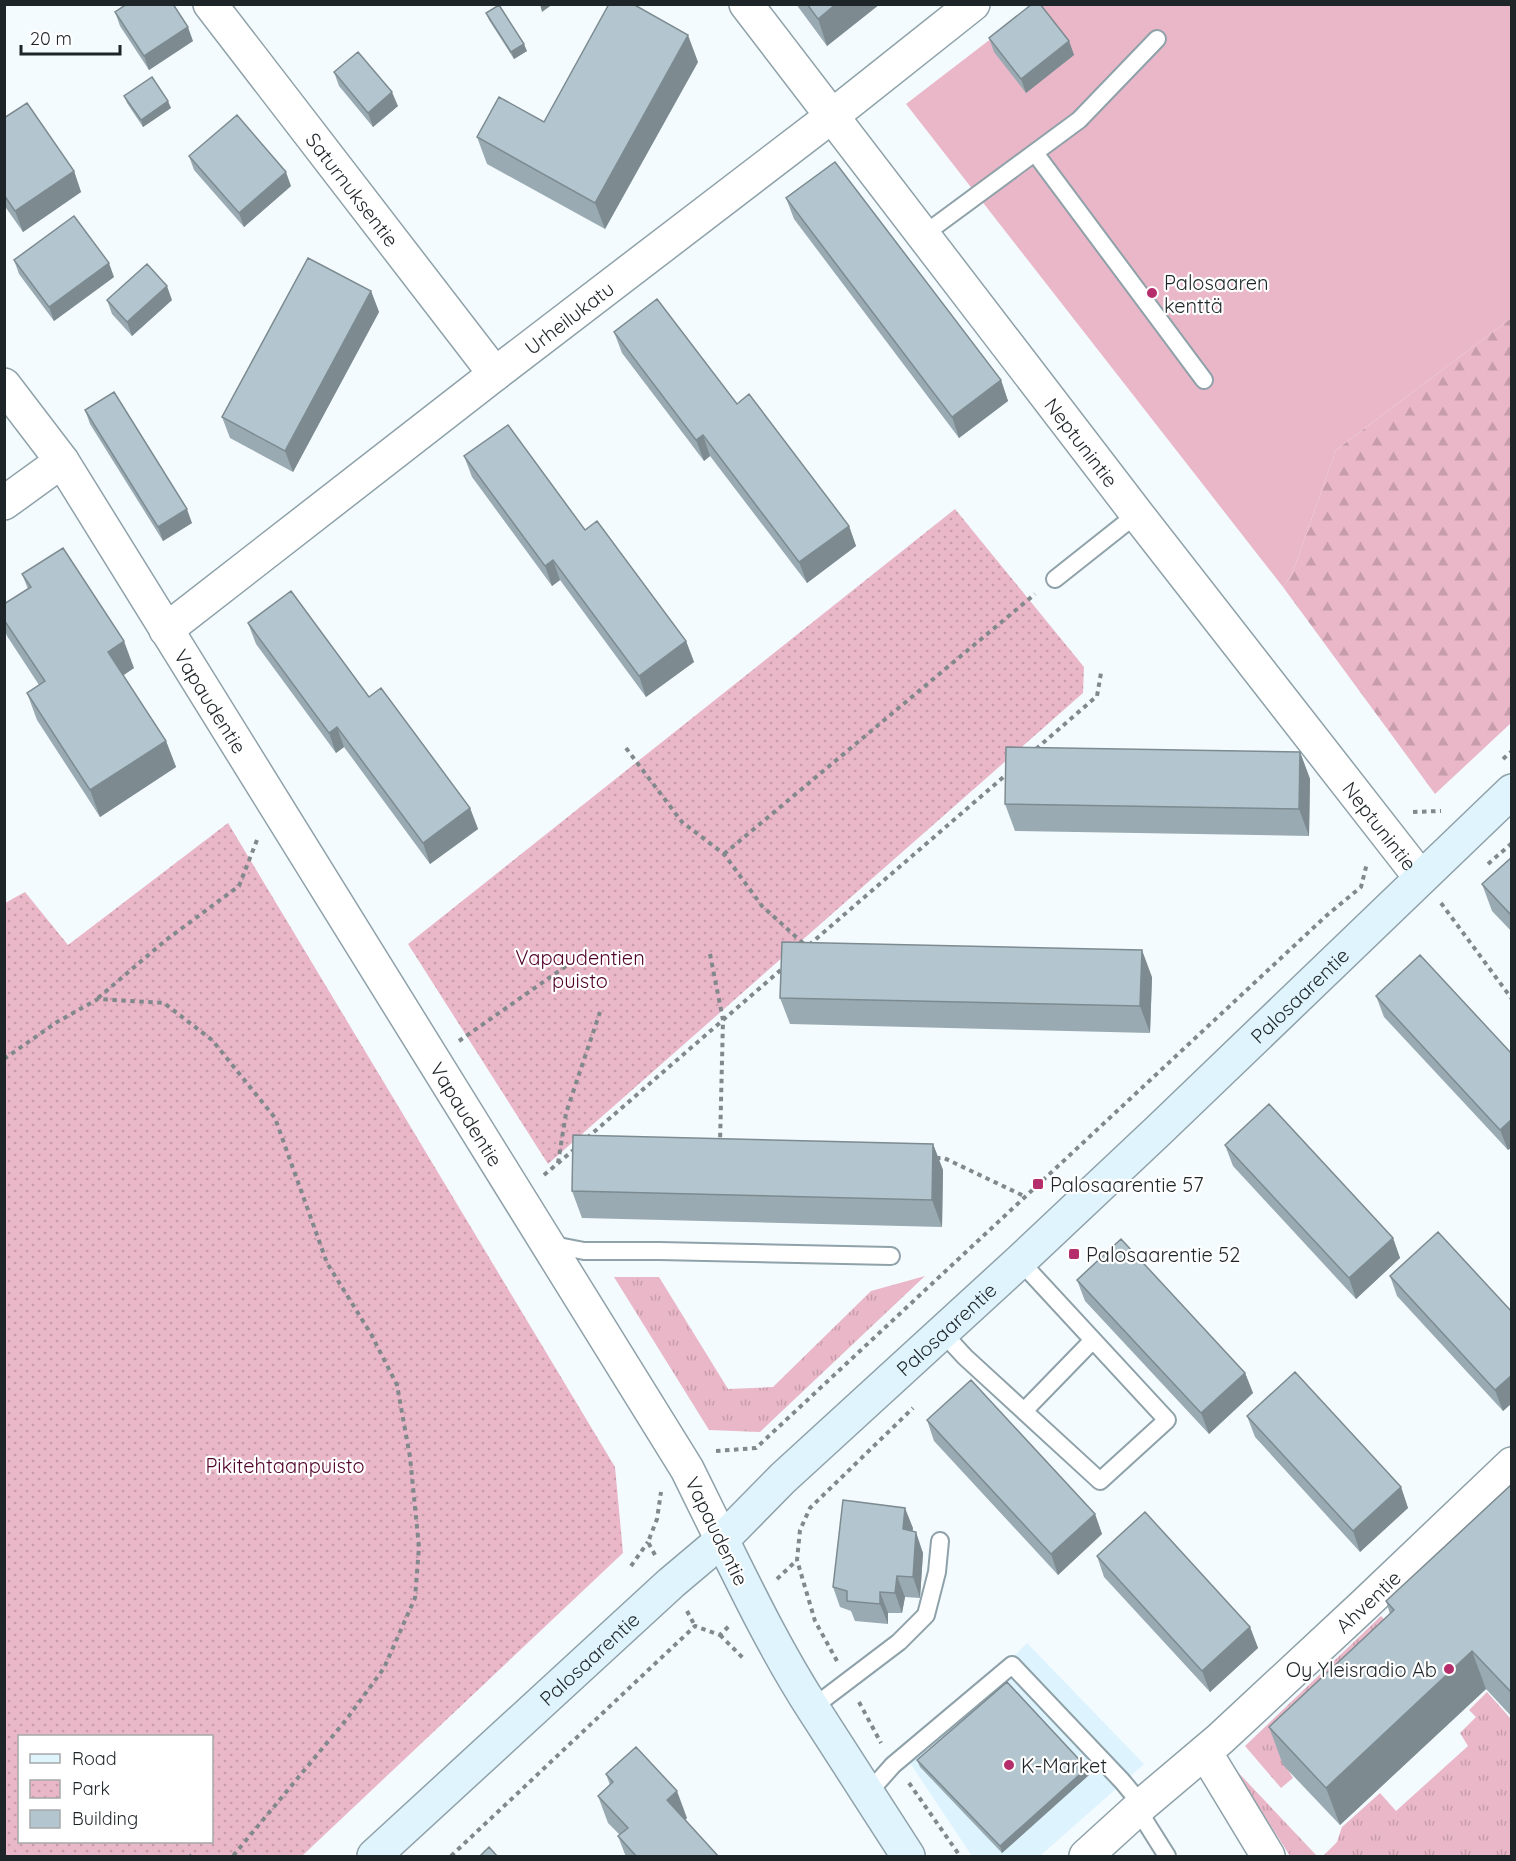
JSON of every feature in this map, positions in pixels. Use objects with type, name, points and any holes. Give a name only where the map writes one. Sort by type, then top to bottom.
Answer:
[{"type":"main road","name":"Palosaarentie","points":[[374,1857],[671,1583],[722,1540],[783,1478],[1158,1131],[1421,878],[1503,779]]},
{"type":"main road","name":"Vapaudentie","points":[[722,1540],[753,1602],[813,1708],[869,1792],[908,1857]]},
{"type":"street","name":"Saturnuksentie","points":[[210,4],[495,374]]},
{"type":"street","name":"Neptunintie","points":[[746,4],[1137,514],[1421,878]]},
{"type":"street","name":"Urheilukatu","points":[[166,630],[832,116],[973,4]]},
{"type":"street","name":"Vapaudentie","points":[[4,386],[62,460],[687,1469],[722,1540]]},
{"type":"street","points":[[4,503],[62,460]]},
{"type":"street","name":"Ahventie","points":[[1086,1857],[1205,1752],[1512,1464]]},
{"type":"street","points":[[1205,1752],[1268,1857]]},
{"type":"lane","points":[[923,235],[1078,120],[1157,39]]},
{"type":"lane","points":[[1035,153],[1204,380]]},
{"type":"lane","points":[[1055,579],[1137,514]]},
{"type":"lane","points":[[547,1244],[584,1251],[891,1256]]},
{"type":"lane","points":[[942,1332],[965,1357],[1100,1481],[1167,1420],[1020,1261]]},
{"type":"lane","points":[[1024,1411],[1094,1340]]},
{"type":"lane","points":[[813,1708],[899,1642],[926,1615],[937,1572],[940,1541]]},
{"type":"lane","points":[[869,1792],[892,1765],[1012,1665],[1122,1782],[1140,1807],[1167,1857]]},
{"type":"path","points":[[724,854],[1022,604],[1055,579]]},
{"type":"path","points":[[1034,751],[1097,696],[1101,673]]},
{"type":"path","points":[[626,748],[682,822],[724,854],[762,906],[807,947],[1016,767]]},
{"type":"path","points":[[1503,779],[1512,751]]},
{"type":"path","points":[[631,1566],[648,1542],[657,1519],[661,1488],[709,1452],[756,1448],[1310,931],[1361,887],[1368,860],[1363,837],[1398,808],[1417,813],[1447,811]]},
{"type":"path","points":[[4,1059],[57,1022],[98,999],[166,940],[239,885],[259,836]]},
{"type":"path","points":[[1421,878],[1512,999]]},
{"type":"path","points":[[710,954],[723,1020],[720,1152]]},
{"type":"path","points":[[539,1180],[790,962]]},
{"type":"path","points":[[432,1058],[569,964]]},
{"type":"path","points":[[98,999],[164,1003],[212,1040],[275,1118],[327,1263],[371,1334],[397,1384],[410,1457],[419,1547],[416,1598],[384,1668],[346,1720],[233,1857]]},
{"type":"path","points":[[557,1163],[566,1113],[600,1012]]},
{"type":"path","points":[[574,1149],[585,1149]]},
{"type":"path","points":[[932,1158],[944,1158],[1026,1197]]},
{"type":"path","points":[[648,1542],[695,1626],[720,1635],[797,1560]]},
{"type":"path","points":[[451,1857],[695,1626]]},
{"type":"shaded area","points":[[1027,1643],[1144,1764],[1040,1856],[972,1856],[910,1763]]},
{"type":"green space","points":[[1035,5],[1511,5],[1511,318],[1336,450],[1292,574],[1283,587],[906,104]]},
{"type":"green space","points":[[1511,318],[1511,723],[1435,794],[1283,587],[1292,574],[1336,450]]},
{"type":"green space","name":"Vapaudentien puisto","points":[[955,509],[1084,667],[1083,693],[548,1164],[408,944]]},
{"type":"green space","name":"Pikitehtaanpuisto","points":[[228,823],[615,1467],[623,1553],[302,1856],[5,1856],[5,903],[25,892],[68,945]]},
{"type":"green space","points":[[925,1276],[760,1432],[709,1430],[614,1277],[659,1277],[728,1389],[773,1387],[871,1291]]},
{"type":"green space","points":[[1381,1616],[1399,1634],[1282,1760],[1293,1778],[1281,1788],[1245,1746]]},
{"type":"green space","points":[[1487,1692],[1511,1719],[1511,1856],[1323,1856],[1337,1842],[1342,1827],[1380,1793],[1396,1811],[1468,1746],[1460,1733],[1476,1717],[1469,1710]]},
{"type":"green space","points":[[1233,1767],[1317,1856],[1290,1856]]},
{"type":"building","points":[[127,4],[173,4],[188,27],[144,56],[115,12]]},
{"type":"building","points":[[609,4],[633,4],[688,35],[595,203],[477,137],[499,97],[544,122]]},
{"type":"building","points":[[807,4],[836,4],[818,19]]},
{"type":"building","points":[[1032,4],[1040,4],[1069,41],[1021,79],[989,38]]},
{"type":"building","points":[[499,5],[524,44],[511,52],[486,13]]},
{"type":"building","points":[[358,52],[392,92],[368,113],[334,72]]},
{"type":"building","points":[[152,77],[168,101],[141,120],[124,96]]},
{"type":"building","points":[[27,103],[74,171],[15,211],[4,195],[4,118]]},
{"type":"building","points":[[237,115],[286,172],[239,213],[189,156]]},
{"type":"building","points":[[835,162],[1001,380],[952,417],[786,198]]},
{"type":"building","points":[[74,216],[109,263],[49,307],[14,260]]},
{"type":"building","points":[[308,258],[371,291],[285,451],[222,417]]},
{"type":"building","points":[[147,264],[167,286],[127,322],[107,300]]},
{"type":"building","points":[[657,299],[737,404],[749,394],[849,526],[799,562],[703,435],[696,440],[614,332]]},
{"type":"building","points":[[114,392],[187,509],[158,527],[85,410]]},
{"type":"building","points":[[508,425],[585,530],[597,521],[686,641],[639,676],[553,560],[545,566],[464,456]]},
{"type":"building","points":[[63,548],[124,641],[108,652],[166,741],[90,790],[27,693],[45,681],[4,620],[4,604],[31,587],[22,574]]},
{"type":"building","points":[[291,591],[369,697],[381,688],[470,808],[423,843],[337,727],[329,733],[248,623]]},
{"type":"building","points":[[1006,747],[1300,752],[1299,809],[1005,804]]},
{"type":"building","points":[[1512,857],[1512,916],[1482,884]]},
{"type":"building","points":[[782,942],[1142,950],[1140,1006],[780,998]]},
{"type":"building","points":[[1420,955],[1512,1054],[1512,1119],[1500,1130],[1376,996]]},
{"type":"building","points":[[1269,1104],[1393,1238],[1349,1278],[1225,1145]]},
{"type":"building","points":[[573,1135],[933,1144],[932,1200],[572,1191]]},
{"type":"building","points":[[1438,1232],[1512,1312],[1512,1375],[1495,1390],[1390,1276]]},
{"type":"building","points":[[1121,1239],[1245,1373],[1201,1413],[1077,1280]]},
{"type":"building","points":[[1295,1372],[1401,1487],[1353,1531],[1247,1416]]},
{"type":"building","points":[[971,1380],[1095,1514],[1051,1554],[927,1420]]},
{"type":"building","points":[[1512,1484],[1512,1693],[1472,1651],[1326,1788],[1269,1727],[1394,1610],[1386,1601]]},
{"type":"building","points":[[843,1500],[905,1508],[903,1529],[916,1532],[913,1577],[897,1576],[895,1593],[880,1592],[880,1604],[847,1601],[847,1591],[833,1587]]},
{"type":"building","points":[[1145,1512],[1250,1627],[1202,1671],[1097,1556]]},
{"type":"building","points":[[1007,1682],[1087,1768],[1000,1846],[917,1760]]},
{"type":"building","points":[[636,1747],[677,1791],[667,1800],[719,1857],[637,1857],[618,1836],[628,1828],[598,1796],[613,1782],[606,1774]]},
{"type":"building","points":[[489,1847],[498,1857],[479,1857]]},
{"type":"place","name":"Palosaaren kenttä","points":[[1152,293]]},
{"type":"place","name":"Palosaarentie 57","points":[[1038,1184]]},
{"type":"place","name":"Palosaarentie 52","points":[[1074,1254]]},
{"type":"place","name":"Oy Yleisradio Ab","points":[[1449,1669]]},
{"type":"place","name":"K-Market","points":[[1009,1765]]}]
